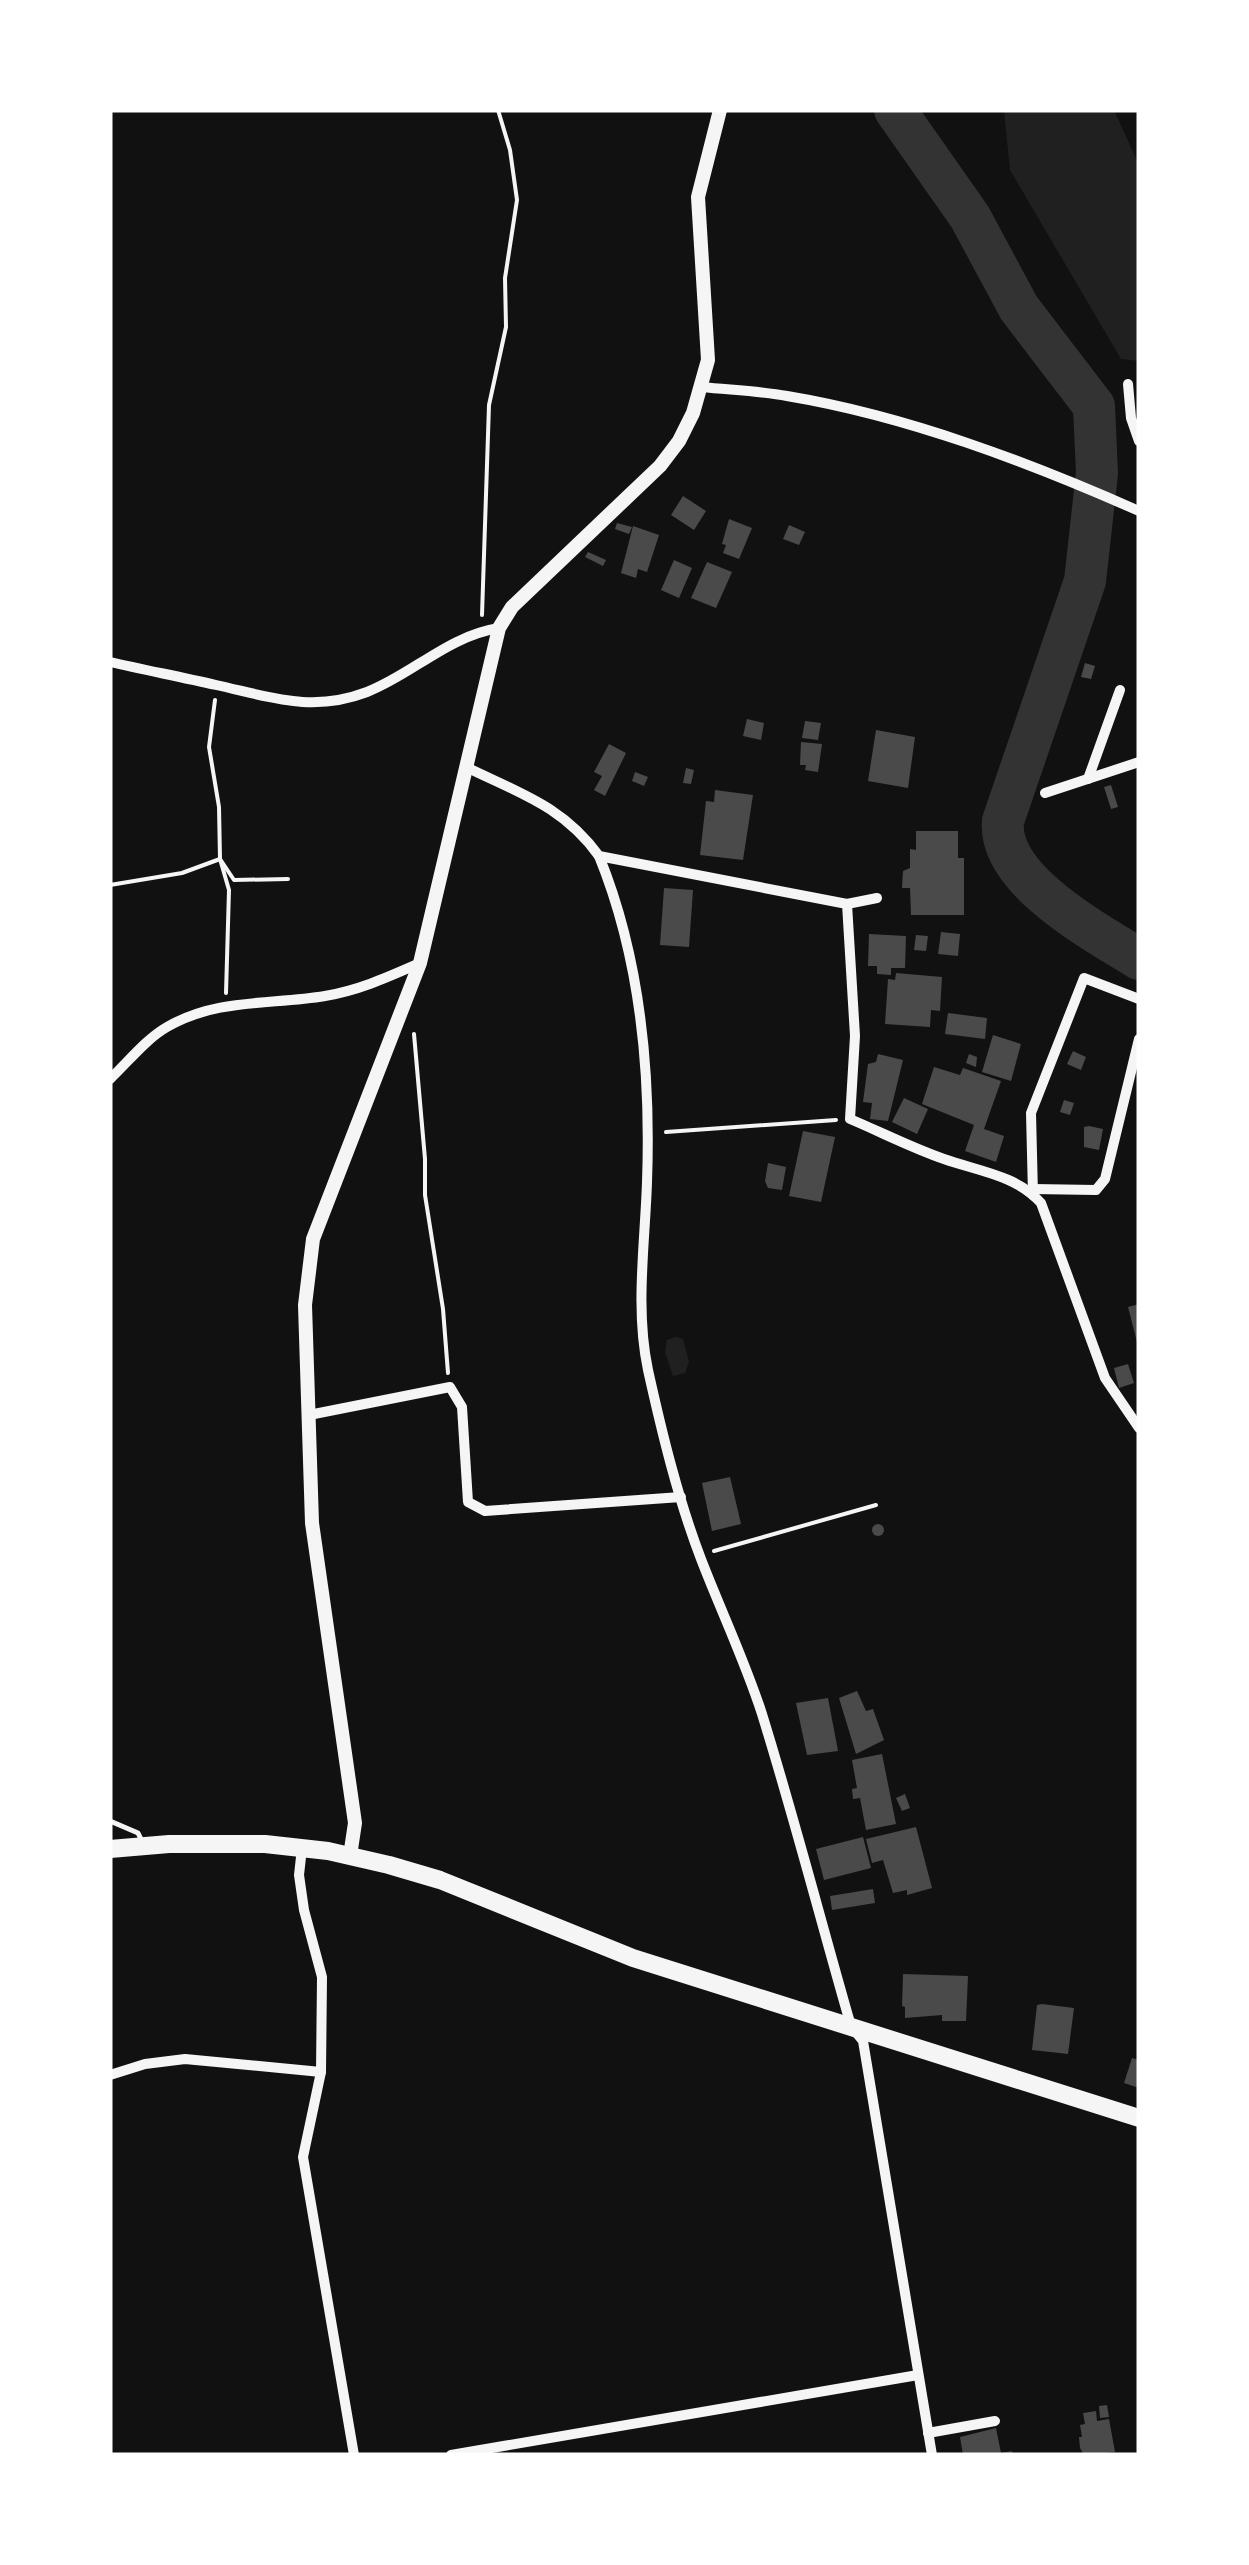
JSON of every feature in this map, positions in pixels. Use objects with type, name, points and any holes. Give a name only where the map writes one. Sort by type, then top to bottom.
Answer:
[{"type":"main road","points":[[110,1849],[224,1842],[350,1856],[440,1880],[633,1958],[1139,2118]]},
{"type":"street","points":[[350,1856],[356,1823],[312,1523],[305,1305],[313,1239],[420,963],[498,628],[512,607],[660,466],[680,441],[702,387],[708,360],[698,197],[720,110]]},
{"type":"street","points":[[1128,384],[1134,402],[1131,418],[1139,440]]},
{"type":"street","points":[[702,387],[787,396],[871,416],[964,443],[1138,510],[1139,496]]},
{"type":"street","points":[[110,662],[291,703],[335,703],[371,691],[453,643],[498,628]]},
{"type":"street","points":[[1088,779],[1120,690]]},
{"type":"street","points":[[1045,794],[1139,762]]},
{"type":"street","points":[[466,767],[564,815],[599,856],[612,889],[639,998],[646,1068],[648,1134],[642,1331],[648,1369],[681,1497],[761,1711],[851,2026],[863,2041],[932,2455]]},
{"type":"street","points":[[599,856],[848,904],[877,898]]},
{"type":"street","points":[[848,904],[855,1036],[850,1119],[1033,1192],[1041,1204],[1105,1378],[1139,1428]]},
{"type":"street","points":[[110,1079],[165,1028],[225,1006],[366,987],[420,963]]},
{"type":"street","points":[[1033,1192],[1031,1113],[1084,978],[1139,998]]},
{"type":"street","points":[[1033,1192],[1096,1190],[1105,1179],[1138,1046]]},
{"type":"street","points":[[309,1415],[450,1387],[462,1407],[468,1502],[485,1511],[681,1497]]},
{"type":"street","points":[[302,1848],[304,1910],[322,1977],[320,2072],[303,2157],[354,2455]]},
{"type":"street","points":[[110,2075],[146,2064],[184,2059],[320,2072]]},
{"type":"street","points":[[450,2455],[918,2375]]},
{"type":"street","points":[[928,2433],[995,2420]]},
{"type":"lane","points":[[110,1821],[138,1833],[144,1846]]},
{"type":"path","points":[[482,631],[489,404],[506,327],[505,278],[517,200],[510,150],[498,110]]},
{"type":"path","points":[[217,685],[209,748],[218,807],[220,859],[229,890],[225,1006]]},
{"type":"path","points":[[220,859],[234,880],[288,880]]},
{"type":"path","points":[[110,885],[182,873],[220,859]]},
{"type":"path","points":[[413,1023],[425,1159],[424,1195],[444,1309],[450,1387]]},
{"type":"path","points":[[648,1134],[850,1119]]},
{"type":"path","points":[[700,1555],[876,1506]]},
{"type":"shaded area","points":[[1004,110],[1114,110],[1139,165],[1139,361],[1121,359],[1010,170]]},
{"type":"shaded area","points":[[683,1339],[689,1362],[685,1373],[673,1376],[665,1352],[667,1340]]},
{"type":"building","points":[[683,496],[706,511],[694,530],[671,515]]},
{"type":"building","points":[[729,519],[752,528],[739,559],[723,553]]},
{"type":"building","points":[[617,523],[632,527],[629,534],[615,529]]},
{"type":"building","points":[[789,525],[805,532],[799,545],[783,539]]},
{"type":"building","points":[[633,526],[659,535],[647,572],[638,569],[636,578],[621,573]]},
{"type":"building","points":[[588,552],[606,560],[603,566],[585,557]]},
{"type":"building","points":[[674,560],[692,568],[679,598],[661,590]]},
{"type":"building","points":[[707,562],[732,572],[716,608],[691,598]]},
{"type":"building","points":[[1085,663],[1095,666],[1091,679],[1081,677]]},
{"type":"building","points":[[747,719],[764,723],[761,740],[743,736]]},
{"type":"building","points":[[805,721],[821,723],[818,740],[802,738]]},
{"type":"building","points":[[876,730],[915,737],[908,788],[868,781]]},
{"type":"building","points":[[801,742],[822,744],[818,772],[800,765]]},
{"type":"building","points":[[609,744],[626,753],[605,796],[594,790],[602,776],[594,772]]},
{"type":"building","points":[[686,768],[694,770],[691,784],[683,783]]},
{"type":"building","points":[[635,772],[648,777],[644,786],[632,781]]},
{"type":"building","points":[[1111,785],[1118,807],[1111,809],[1104,787]]},
{"type":"building","points":[[715,790],[753,795],[743,860],[700,855],[706,801],[714,802]]},
{"type":"building","points":[[916,831],[958,831],[958,858],[964,858],[964,915],[911,915],[910,888],[902,888],[903,871],[910,868],[910,849],[916,850]]},
{"type":"building","points":[[664,888],[693,890],[689,947],[660,945]]},
{"type":"building","points":[[941,932],[960,934],[958,956],[938,954]]},
{"type":"building","points":[[869,934],[906,936],[905,968],[891,968],[891,975],[877,974],[877,966],[868,966]]},
{"type":"building","points":[[916,935],[928,936],[926,951],[914,950]]},
{"type":"building","points":[[896,973],[942,977],[940,1011],[931,1010],[930,1027],[885,1024],[888,979],[895,980]]},
{"type":"building","points":[[948,1013],[987,1018],[985,1039],[945,1034]]},
{"type":"building","points":[[993,1035],[1021,1044],[1011,1081],[982,1072]]},
{"type":"building","points":[[1073,1051],[1086,1057],[1081,1070],[1067,1064]]},
{"type":"building","points":[[878,1054],[903,1060],[888,1121],[870,1119],[872,1103],[863,1102],[868,1064],[876,1062]]},
{"type":"building","points":[[969,1054],[977,1057],[976,1067],[966,1063]]},
{"type":"building","points":[[934,1067],[960,1075],[963,1068],[1001,1081],[984,1129],[1004,1136],[996,1162],[965,1151],[974,1125],[922,1104]]},
{"type":"building","points":[[904,1098],[928,1109],[917,1134],[892,1122]]},
{"type":"building","points":[[1064,1100],[1074,1103],[1070,1115],[1060,1112]]},
{"type":"building","points":[[1084,1127],[1103,1129],[1099,1150],[1084,1147]]},
{"type":"building","points":[[803,1131],[835,1137],[821,1202],[789,1196]]},
{"type":"building","points":[[768,1163],[786,1167],[782,1190],[768,1188]]},
{"type":"building","points":[[1139,1304],[1139,1346],[1138,1346],[1128,1307]]},
{"type":"building","points":[[1128,1364],[1134,1383],[1119,1388],[1114,1368]]},
{"type":"building","points":[[730,1477],[741,1524],[712,1531],[702,1483]]},
{"type":"building","points":[[878,1524],[884,1530],[878,1536],[872,1530]]},
{"type":"building","points":[[857,1691],[866,1711],[873,1709],[884,1740],[856,1754],[839,1698]]},
{"type":"building","points":[[828,1698],[838,1751],[807,1755],[796,1703]]},
{"type":"building","points":[[882,1754],[896,1824],[866,1830],[860,1798],[853,1799],[852,1789],[857,1788],[852,1760]]},
{"type":"building","points":[[905,1794],[910,1808],[902,1811],[896,1798]]},
{"type":"building","points":[[916,1827],[932,1888],[907,1895],[907,1890],[893,1893],[883,1860],[872,1863],[866,1839]]},
{"type":"building","points":[[863,1837],[871,1868],[824,1880],[816,1849]]},
{"type":"building","points":[[873,1889],[875,1903],[832,1910],[830,1896]]},
{"type":"building","points":[[903,1974],[968,1976],[966,2021],[942,2021],[942,2015],[905,2018]]},
{"type":"building","points":[[1037,2005],[1074,2008],[1068,2054],[1032,2050]]},
{"type":"building","points":[[1132,2058],[1139,2060],[1139,2088],[1124,2083]]},
{"type":"building","points":[[1107,2405],[1109,2417],[1100,2418],[1099,2406]]},
{"type":"building","points":[[1096,2411],[1097,2421],[1109,2419],[1115,2452],[1084,2455],[1079,2437],[1080,2425],[1085,2424],[1083,2413]]},
{"type":"building","points":[[996,2428],[1001,2453],[1012,2451],[1013,2455],[963,2455],[960,2437]]},
{"type":"waterway","points":[[895,110],[970,217],[1019,308],[1094,406],[1097,473],[1085,581],[1003,821],[1005,842],[1032,883],[1075,919],[1139,959]]}]
